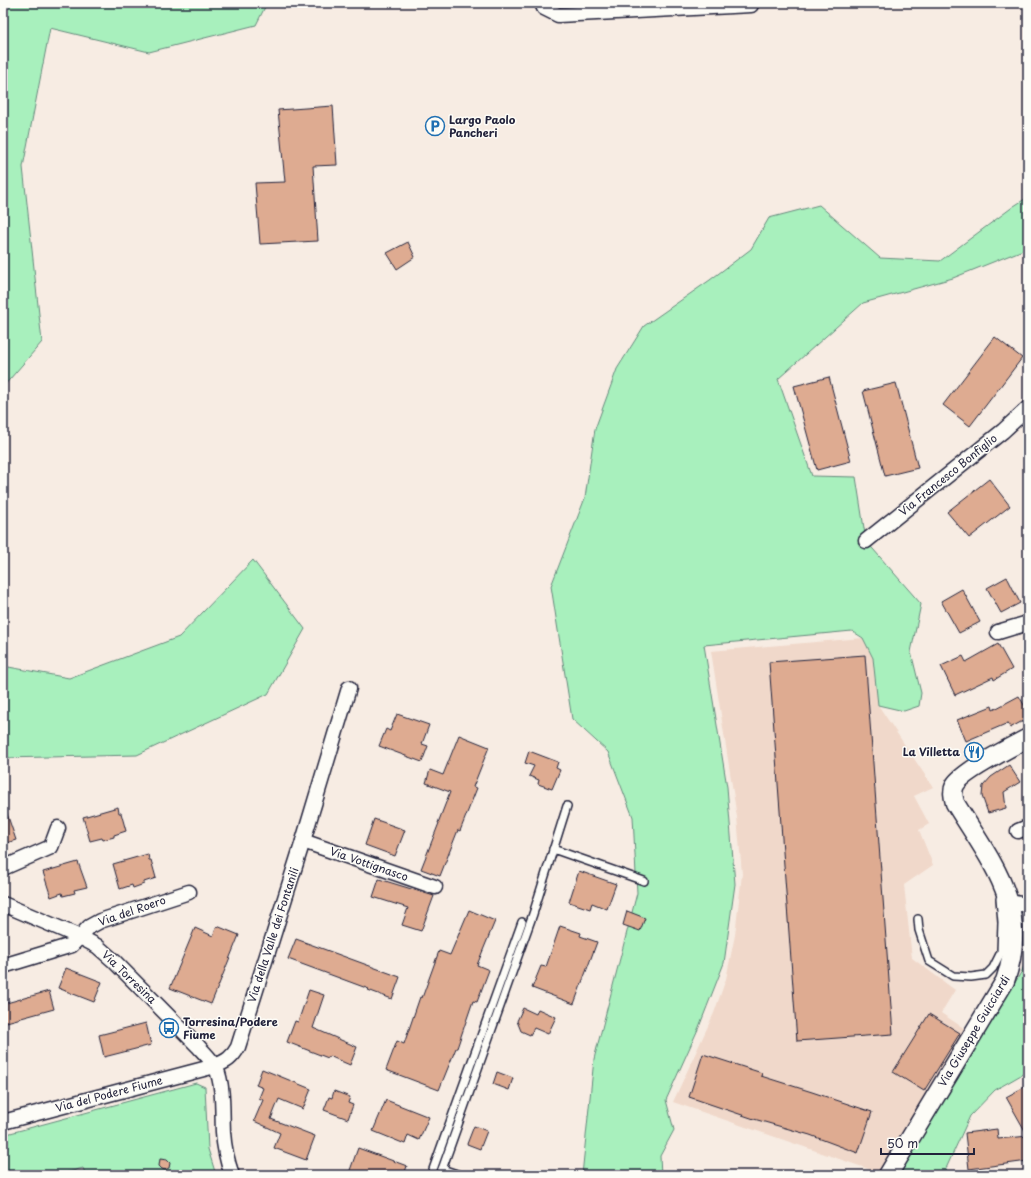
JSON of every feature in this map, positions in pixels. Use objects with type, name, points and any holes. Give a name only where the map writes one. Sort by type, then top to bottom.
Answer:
[{"type":"street","points":[[542,3],[544,8],[558,15],[751,5]]},
{"type":"street","name":"Via Francesco Bonfiglio","points":[[866,541],[1002,431],[1028,408]]},
{"type":"street","points":[[998,632],[1028,623]]},
{"type":"street","name":"Via della Valle dei Fontanili","points":[[215,1066],[230,1059],[238,1047],[304,841],[349,688]]},
{"type":"street","name":"Via Giuseppe Guicciardi","points":[[888,1175],[1010,971],[1017,944],[1017,921],[1021,904],[997,882],[955,803],[953,791],[955,785],[964,775],[1028,738]]},
{"type":"street","points":[[3,868],[51,847],[58,828]]},
{"type":"street","name":"Via Vottignasco","points":[[304,841],[435,887]]},
{"type":"street","name":"Via del Roero","points":[[3,966],[72,945],[89,927],[100,921],[189,892]]},
{"type":"street","name":"Via Torresina","points":[[3,904],[80,937],[97,946],[107,954],[198,1046],[215,1066]]},
{"type":"street","points":[[215,1066],[220,1086],[225,1150],[232,1175]]},
{"type":"street","name":"Via del Podere Fiume","points":[[3,1122],[215,1066]]},
{"type":"lane","points":[[460,1175],[441,1172],[533,914],[567,806]]},
{"type":"lane","points":[[553,848],[644,880]]},
{"type":"lane","points":[[918,918],[919,930],[929,961],[952,976],[971,977],[986,975],[993,968],[1001,952],[1002,922],[997,882]]},
{"type":"lane","points":[[431,1175],[522,922]]},
{"type":"shaded area","points":[[863,638],[873,658],[878,705],[933,787],[914,796],[929,824],[919,830],[933,865],[904,885],[912,958],[955,990],[941,1013],[968,1031],[921,1101],[880,1173],[673,1102],[714,1013],[726,979],[735,935],[742,874],[737,817],[711,651]]},
{"type":"green space","points":[[3,3],[267,3],[256,25],[149,52],[50,28],[23,167],[42,342],[3,387]]},
{"type":"green space","points":[[1028,197],[1028,248],[953,278],[863,303],[778,379],[812,476],[856,477],[866,541],[921,604],[911,652],[921,693],[919,706],[904,711],[878,705],[873,658],[863,638],[852,631],[704,645],[727,787],[735,884],[724,963],[699,1027],[666,1100],[674,1130],[660,1156],[661,1175],[582,1175],[594,1059],[637,893],[633,817],[608,752],[572,719],[551,586],[585,498],[595,429],[617,369],[644,326],[710,280],[751,249],[769,218],[819,205],[880,258],[940,261]]},
{"type":"green space","points":[[253,560],[305,629],[268,694],[137,755],[3,758],[3,666],[69,678],[179,637]]},
{"type":"green space","points":[[1028,954],[1028,1071],[995,1090],[970,1116],[943,1175],[899,1175],[1022,971]]},
{"type":"green space","points":[[196,1083],[205,1087],[208,1149],[216,1175],[86,1175],[83,1168],[58,1175],[3,1175],[3,1135]]},
{"type":"building","points":[[333,106],[337,165],[313,166],[318,241],[260,244],[255,183],[285,182],[278,110]]},
{"type":"building","points":[[408,242],[415,257],[397,269],[387,253]]},
{"type":"building","points":[[995,337],[1022,358],[970,426],[943,405]]},
{"type":"building","points":[[829,377],[851,461],[817,470],[794,386]]},
{"type":"building","points":[[896,383],[918,468],[885,476],[863,391]]},
{"type":"building","points":[[989,479],[1010,506],[969,538],[947,512]]},
{"type":"building","points":[[1007,577],[1020,603],[1001,613],[987,588]]},
{"type":"building","points":[[962,589],[980,622],[959,633],[941,601]]},
{"type":"building","points":[[998,644],[1012,669],[994,680],[993,677],[955,695],[941,666],[963,656],[966,662]]},
{"type":"building","points":[[865,655],[893,1034],[797,1041],[769,662]]},
{"type":"building","points":[[1019,696],[1028,712],[1028,718],[1010,728],[1008,723],[966,741],[957,720],[992,706],[993,710]]},
{"type":"building","points":[[397,714],[429,725],[422,744],[428,746],[422,762],[379,746],[386,729],[390,731]]},
{"type":"building","points":[[459,735],[489,747],[473,787],[477,788],[460,831],[458,830],[440,876],[421,869],[450,792],[426,783],[430,770],[443,775]]},
{"type":"building","points":[[529,751],[558,762],[556,768],[560,770],[552,789],[538,784],[539,780],[529,776],[534,766],[525,763]]},
{"type":"building","points":[[1009,765],[1020,782],[1004,792],[1006,808],[988,813],[982,796],[983,786],[991,777]]},
{"type":"building","points":[[118,807],[126,831],[114,835],[114,837],[90,841],[83,817]]},
{"type":"building","points":[[3,808],[5,808],[16,840],[3,844]]},
{"type":"building","points":[[374,819],[405,830],[395,856],[365,845]]},
{"type":"building","points":[[148,854],[156,878],[133,888],[132,885],[120,889],[113,864]]},
{"type":"building","points":[[78,862],[87,887],[74,890],[75,893],[63,896],[62,893],[51,897],[43,872]]},
{"type":"building","points":[[579,871],[616,884],[607,909],[592,903],[590,909],[569,902]]},
{"type":"building","points":[[379,879],[434,896],[421,931],[402,925],[408,908],[373,897]]},
{"type":"building","points":[[469,910],[495,921],[477,965],[489,970],[477,1002],[473,1001],[457,1048],[439,1090],[386,1070],[397,1041],[404,1044],[420,997],[422,998],[439,951],[450,955]]},
{"type":"building","points":[[627,911],[645,918],[640,931],[623,925]]},
{"type":"building","points":[[217,926],[239,935],[211,1004],[170,988],[195,928],[213,936]]},
{"type":"building","points":[[560,926],[581,933],[580,936],[597,942],[574,1004],[532,988],[541,966],[546,967]]},
{"type":"building","points":[[296,939],[400,977],[392,999],[288,959]]},
{"type":"building","points":[[66,968],[102,982],[94,1002],[58,988]]},
{"type":"building","points":[[309,990],[324,995],[313,1028],[357,1047],[350,1065],[329,1056],[328,1058],[287,1042],[295,1021],[298,1022]]},
{"type":"building","points":[[49,991],[54,1009],[3,1023],[3,1004]]},
{"type":"building","points":[[523,1008],[536,1014],[538,1009],[556,1017],[548,1034],[534,1028],[530,1035],[521,1031],[517,1021]]},
{"type":"building","points":[[929,1014],[960,1033],[924,1091],[893,1072]]},
{"type":"building","points":[[146,1023],[151,1045],[104,1057],[99,1035]]},
{"type":"building","points":[[703,1054],[762,1073],[761,1076],[872,1112],[858,1153],[810,1135],[754,1119],[689,1097]]},
{"type":"building","points":[[262,1069],[311,1089],[303,1109],[279,1099],[271,1119],[315,1136],[306,1160],[274,1148],[280,1133],[254,1121],[263,1100],[259,1098],[263,1088],[256,1085]]},
{"type":"building","points":[[497,1072],[513,1078],[509,1090],[493,1084]]},
{"type":"building","points":[[1028,1085],[1028,1136],[1006,1097]]},
{"type":"building","points":[[334,1091],[350,1097],[348,1103],[353,1105],[348,1119],[324,1110],[329,1097],[332,1098]]},
{"type":"building","points":[[386,1100],[429,1117],[419,1140],[408,1135],[405,1144],[373,1131]]},
{"type":"building","points":[[474,1126],[487,1131],[480,1149],[467,1144]]},
{"type":"building","points":[[997,1129],[998,1139],[1028,1136],[1028,1161],[969,1169],[965,1133]]},
{"type":"building","points":[[358,1148],[407,1166],[404,1175],[355,1175],[349,1173]]},
{"type":"building","points":[[160,1159],[167,1160],[170,1163],[169,1168],[165,1170],[159,1166]]},
{"type":"place","name":"Largo Paolo Pancheri","points":[[435,126]]},
{"type":"place","name":"La Villetta","points":[[974,752]]},
{"type":"place","name":"Torresina/Podere Fiume","points":[[169,1028]]}]
